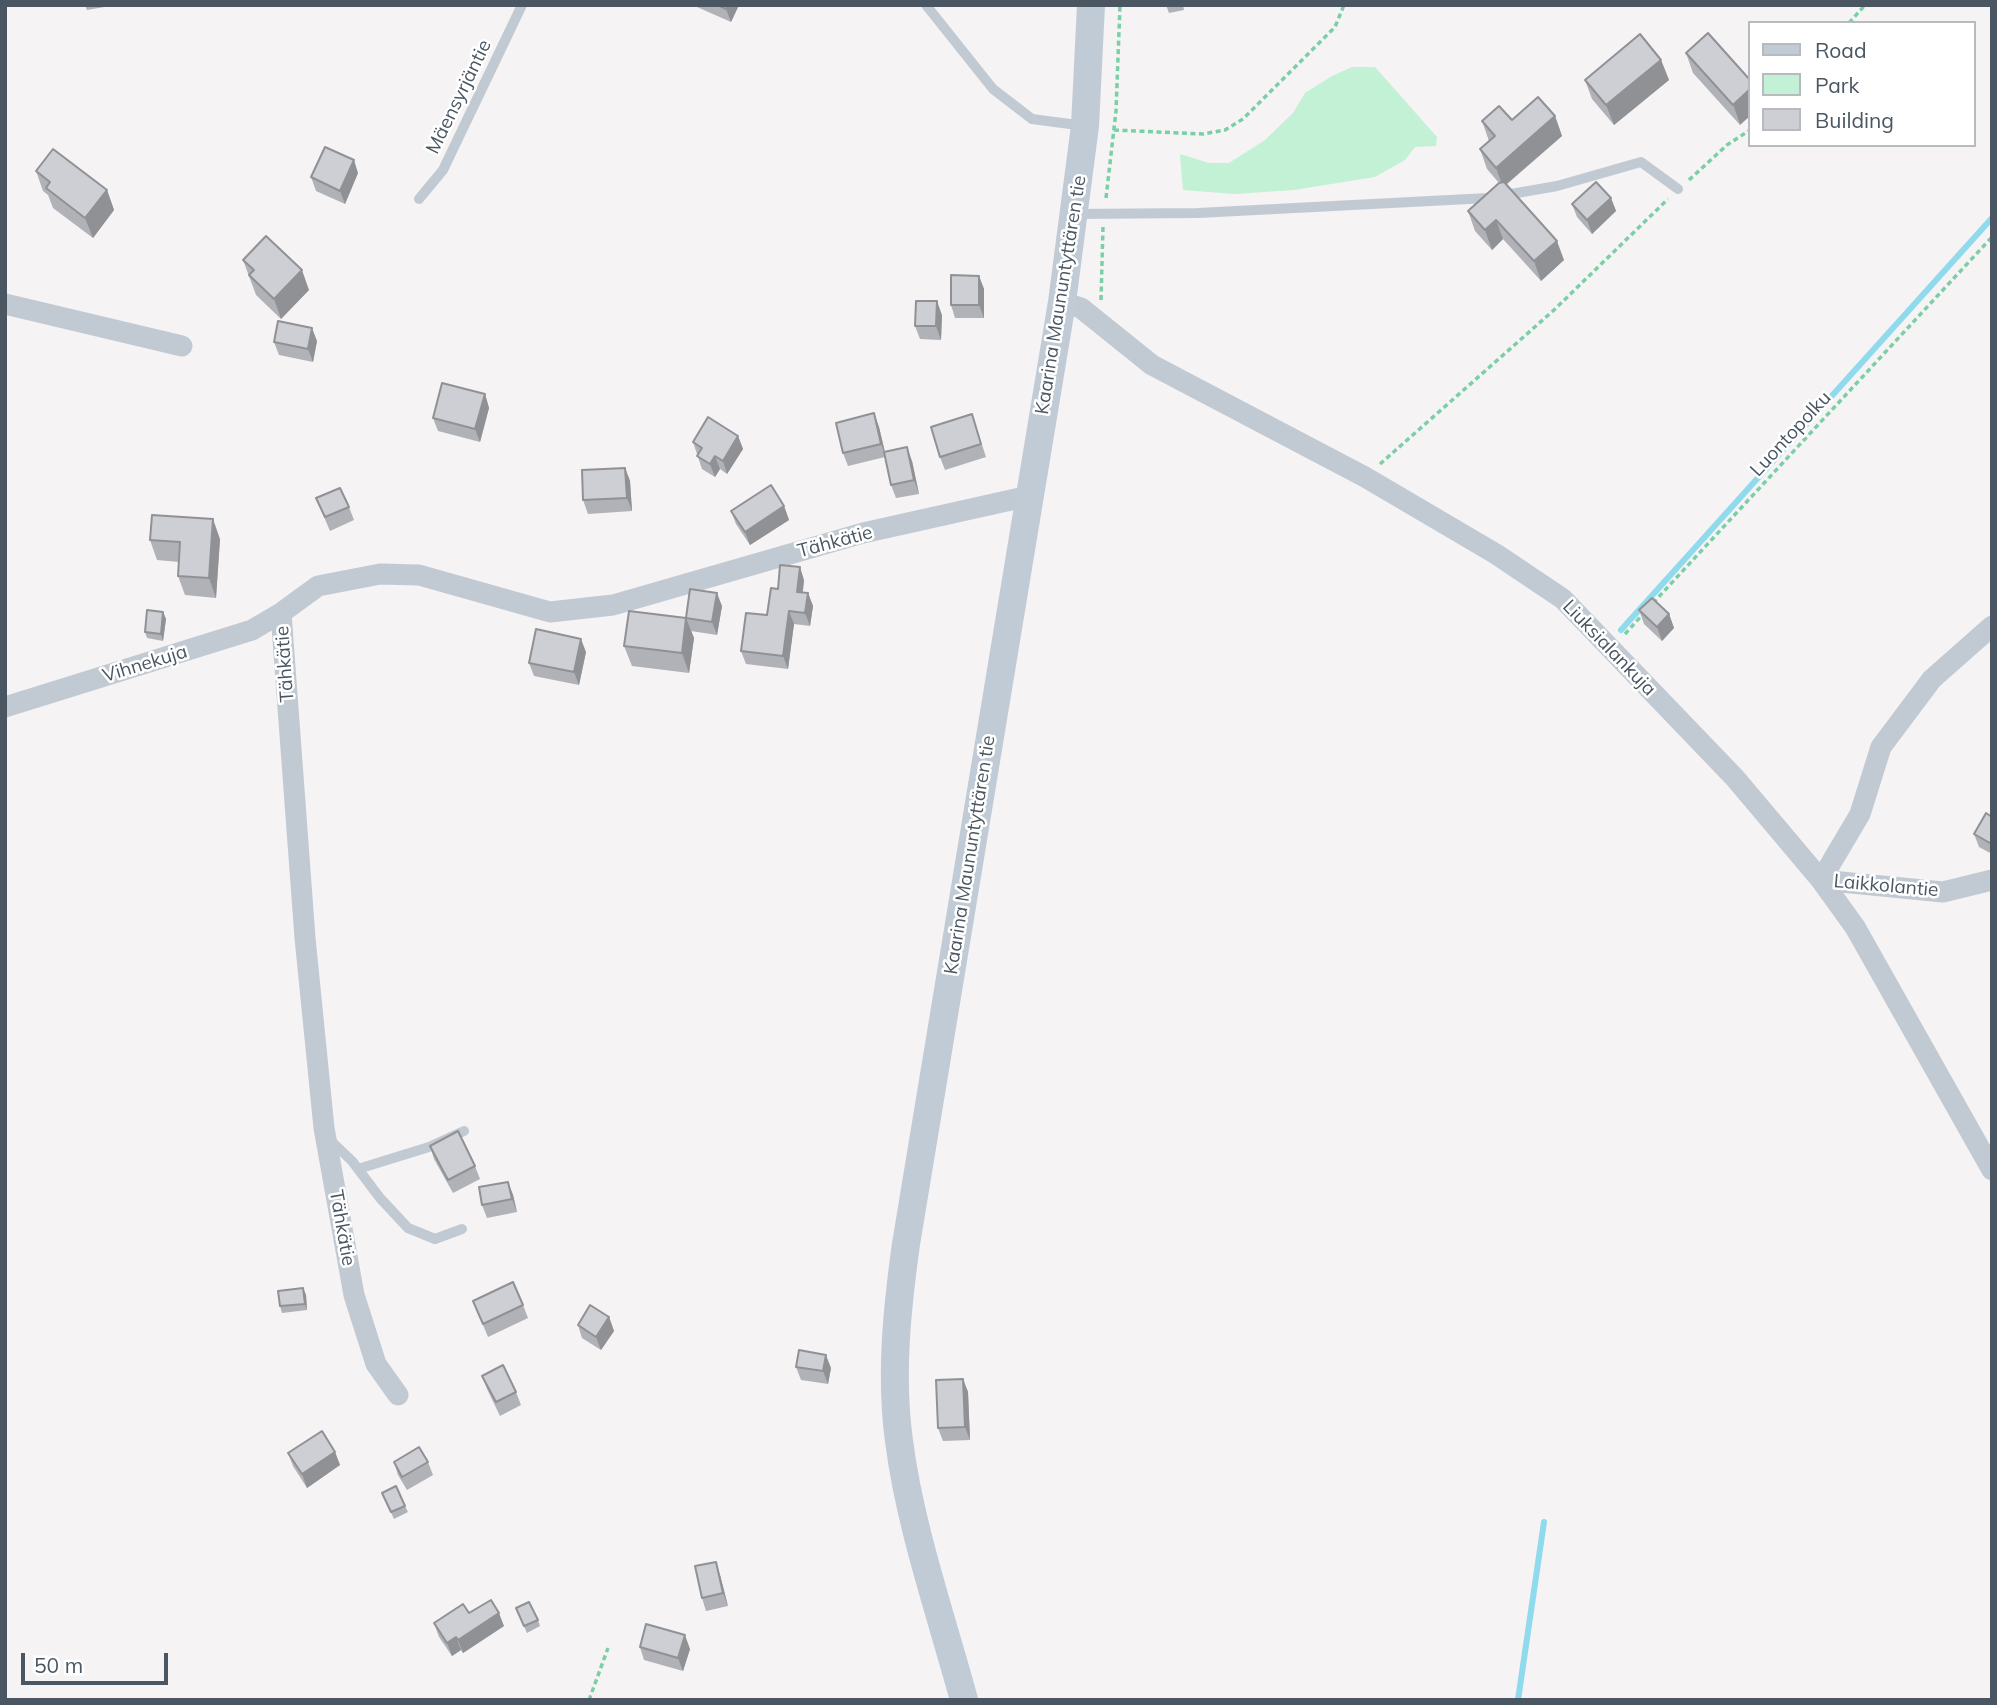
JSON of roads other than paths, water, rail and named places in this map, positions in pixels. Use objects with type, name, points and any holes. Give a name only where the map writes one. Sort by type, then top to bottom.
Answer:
[{"type":"main road","name":"Kaarina Maununtyttären tie","points":[[964,1700],[911,1509],[898,1440],[894,1354],[906,1244],[1062,302],[1085,126],[1091,5]]},
{"type":"street","name":"Liuksialankuja","points":[[1062,302],[1081,308],[1152,365],[1365,477],[1496,554],[1563,599],[1735,778],[1821,880],[1855,927],[1992,1170]]},
{"type":"street","points":[[5,304],[182,346]]},
{"type":"street","name":"Tähkätie","points":[[398,1395],[376,1364],[354,1295],[325,1136],[305,937],[281,612],[318,586],[380,574],[419,575],[550,612],[613,605],[863,533],[1029,496]]},
{"type":"street","name":"Vihnekuja","points":[[5,707],[252,630],[281,612]]},
{"type":"street","points":[[1821,880],[1860,814],[1881,747],[1931,679],[1992,626]]},
{"type":"street","name":"Laikkolantie","points":[[1821,880],[1942,892],[1992,880]]},
{"type":"lane","name":"Mäensyrjäntie","points":[[419,199],[443,170],[522,5]]},
{"type":"lane","points":[[926,5],[993,89],[1032,119],[1085,126]]},
{"type":"lane","points":[[1074,214],[1198,213],[1489,198],[1558,186],[1641,162],[1678,189]]},
{"type":"lane","points":[[358,1169],[429,1147],[464,1131]]},
{"type":"lane","points":[[325,1136],[358,1169],[408,1228],[435,1239],[461,1229]]},
{"type":"waterway","points":[[1621,630],[1992,218]]},
{"type":"waterway","points":[[1518,1700],[1544,1522]]}]
